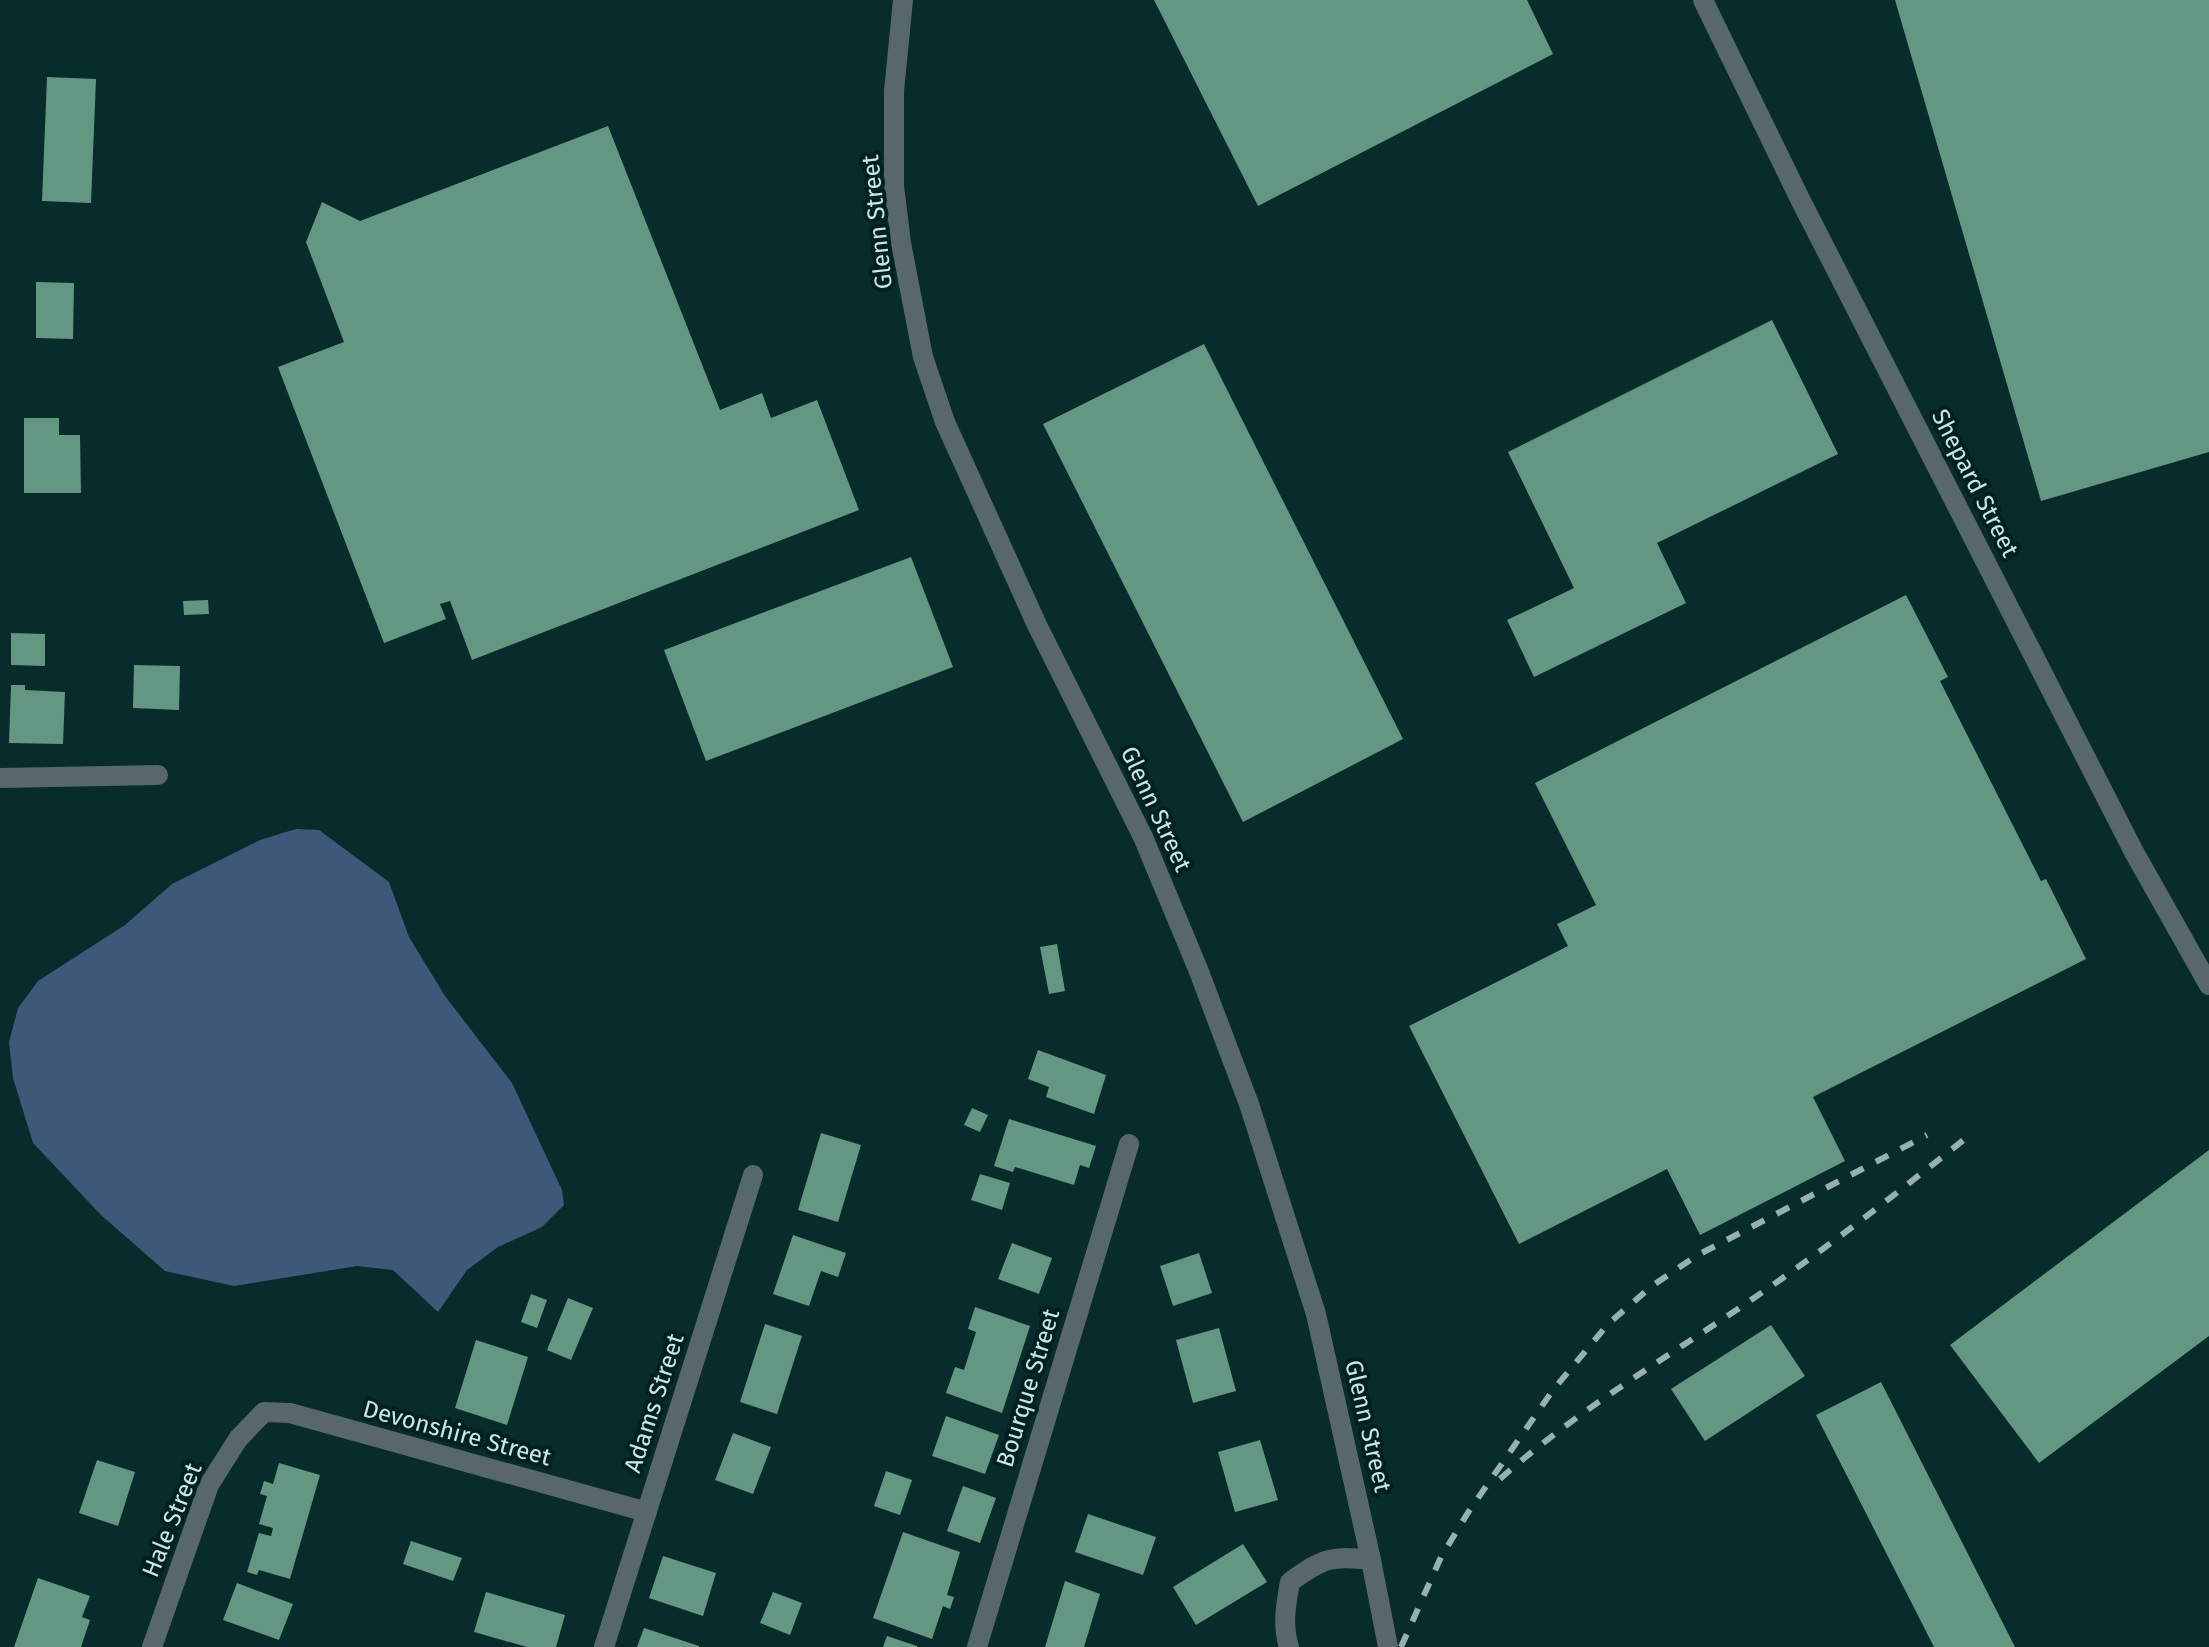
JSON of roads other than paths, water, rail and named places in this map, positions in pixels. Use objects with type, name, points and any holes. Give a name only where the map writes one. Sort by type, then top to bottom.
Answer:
[{"type":"street","name":"Glenn Street","points":[[903,0],[894,91],[894,186],[901,243],[923,357],[945,422],[1037,625],[1143,837],[1239,1077],[1316,1314],[1388,1647]]},
{"type":"street","name":"Shepard Street","points":[[1703,0],[1800,199],[2134,852],[2209,985]]},
{"type":"street","points":[[0,778],[158,775]]},
{"type":"street","name":"Bourque Street","points":[[977,1647],[1129,1144]]},
{"type":"street","name":"Adams Street","points":[[604,1647],[753,1175]]},
{"type":"street","name":"Devonshire Street","points":[[255,1422],[264,1412],[290,1413],[647,1512]]},
{"type":"street","name":"Hale Street","points":[[152,1647],[209,1485],[238,1439],[255,1422]]},
{"type":"street","points":[[1289,1647],[1285,1622],[1290,1582],[1311,1567],[1339,1556],[1371,1560]]},
{"type":"water","points":[[296,829],[319,830],[389,882],[409,937],[445,996],[512,1083],[562,1190],[564,1205],[542,1227],[498,1247],[467,1270],[438,1312],[393,1270],[357,1266],[234,1286],[165,1271],[102,1216],[33,1143],[13,1078],[9,1042],[18,1008],[38,981],[125,925],[172,884],[260,840]]},
{"type":"railway","points":[[1401,1647],[1441,1557],[1469,1511],[1553,1390],[1608,1324],[1652,1286],[1696,1256],[1927,1135]]},
{"type":"railway","points":[[1500,1479],[1597,1403],[1818,1252],[1966,1138]]}]
